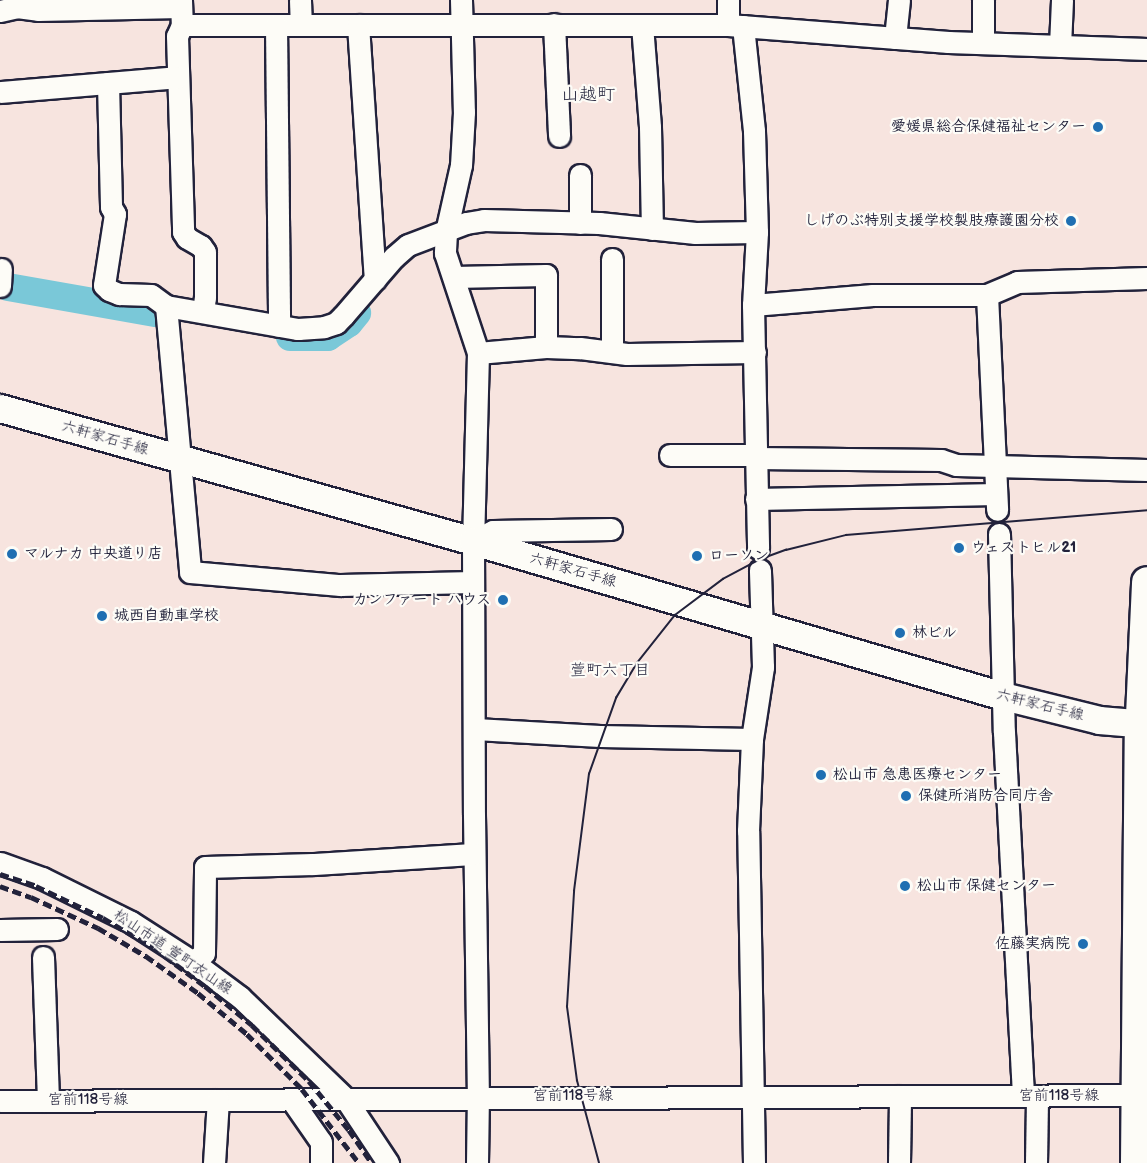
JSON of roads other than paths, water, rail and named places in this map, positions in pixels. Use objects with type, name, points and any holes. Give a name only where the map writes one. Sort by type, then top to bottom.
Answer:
[{"type":"highway","points":[[1136,1163],[1142,1095],[1147,582]]},
{"type":"main road","name":"六軒家石手線","points":[[0,408],[473,561],[762,633],[1003,703],[1096,734],[1144,730]]},
{"type":"main road","name":"六軒家石手線","points":[[0,423],[182,467]]},
{"type":"street","points":[[300,0],[301,25]]},
{"type":"street","points":[[461,0],[464,112],[461,165],[446,232],[445,253],[478,353],[473,561],[477,1163]]},
{"type":"street","points":[[728,0],[736,25],[754,131],[757,232],[753,305],[758,548]]},
{"type":"street","points":[[896,38],[899,0]]},
{"type":"street","points":[[983,0],[983,43]]},
{"type":"street","points":[[1060,46],[1062,0]]},
{"type":"street","points":[[11,6],[38,10],[90,4],[181,11],[276,25],[736,25],[896,38],[1147,49]]},
{"type":"street","points":[[181,11],[177,36],[177,78],[183,232],[205,252],[205,297],[202,312]]},
{"type":"street","points":[[554,24],[559,136]]},
{"type":"street","points":[[276,25],[279,326]]},
{"type":"street","points":[[358,25],[375,279]]},
{"type":"street","points":[[642,25],[650,127],[652,229]]},
{"type":"street","points":[[0,92],[177,78]]},
{"type":"street","points":[[108,83],[111,207],[115,214],[104,285],[119,294],[151,295],[166,306],[314,330],[336,323],[408,245],[466,223],[484,220],[580,223],[695,233],[757,232]]},
{"type":"street","points":[[580,175],[580,223]]},
{"type":"street","points":[[612,259],[612,352]]},
{"type":"street","points":[[454,278],[546,275],[546,347]]},
{"type":"street","points":[[753,305],[873,295],[987,295],[1017,282],[1147,278]]},
{"type":"street","points":[[756,499],[996,502],[987,295]]},
{"type":"street","points":[[166,306],[190,572],[340,585],[473,561],[493,531],[611,529]]},
{"type":"street","points":[[478,353],[546,347],[612,352],[755,352]]},
{"type":"street","points":[[670,455],[941,460],[956,465],[1147,470]]},
{"type":"street","points":[[999,534],[1003,703],[1036,1163]]},
{"type":"street","points":[[754,1163],[748,831],[752,739],[763,667],[760,570]]},
{"type":"street","points":[[475,729],[600,736],[752,739]]},
{"type":"street","points":[[193,962],[204,953],[205,867],[313,864],[474,854]]},
{"type":"street","name":"松山市道 萱町衣山線","points":[[0,862],[42,878],[131,922],[193,962],[240,997],[274,1027],[345,1098],[387,1163]]},
{"type":"street","points":[[0,930],[57,929]]},
{"type":"street","points":[[43,957],[48,1101]]},
{"type":"street","name":"宮前118号線","points":[[0,1101],[1142,1095]]},
{"type":"street","points":[[899,1163],[900,1096]]},
{"type":"street","points":[[291,1099],[321,1142],[321,1163]]},
{"type":"street","points":[[214,1163],[218,1100]]},
{"type":"waterway","points":[[8,287],[155,313]]},
{"type":"waterway","points":[[290,337],[328,337],[349,323],[357,313]]},
{"type":"tram line","points":[[599,1163],[577,1081],[567,1007],[574,891],[589,774],[616,698],[637,663],[675,615],[723,579],[758,560],[786,550],[846,535],[1147,510]]},
{"type":"railway","points":[[0,874],[36,886],[103,918],[154,948],[205,986],[252,1025],[309,1081],[349,1130],[372,1163]]},
{"type":"railway","points":[[0,886],[31,897],[98,928],[146,956],[198,993],[247,1034],[302,1089],[359,1163]]},
{"type":"place","name":"愛媛県総合保健福祉センター","points":[[1098,127]]},
{"type":"place","name":"しげのぶ特別支援学校製肢療護園分校","points":[[1071,221]]},
{"type":"place","name":"ウェストヒル21","points":[[959,548]]},
{"type":"place","name":"マルナカ 中央道り店","points":[[12,554]]},
{"type":"place","name":"ローソン","points":[[697,556]]},
{"type":"place","name":"カンファート ハウス","points":[[503,600]]},
{"type":"place","name":"城西自動車学校","points":[[102,616]]},
{"type":"place","name":"林ビル","points":[[900,633]]},
{"type":"place","name":"松山市 急患医療センター","points":[[821,775]]},
{"type":"place","name":"保健所消防合同庁舎","points":[[906,796]]},
{"type":"place","name":"松山市 保健センター","points":[[905,886]]},
{"type":"place","name":"佐藤実病院","points":[[1083,944]]},
{"type":"district","name":"山越町","points":[[588,95]]},
{"type":"district","name":"萱町六丁目","points":[[610,671]]}]
